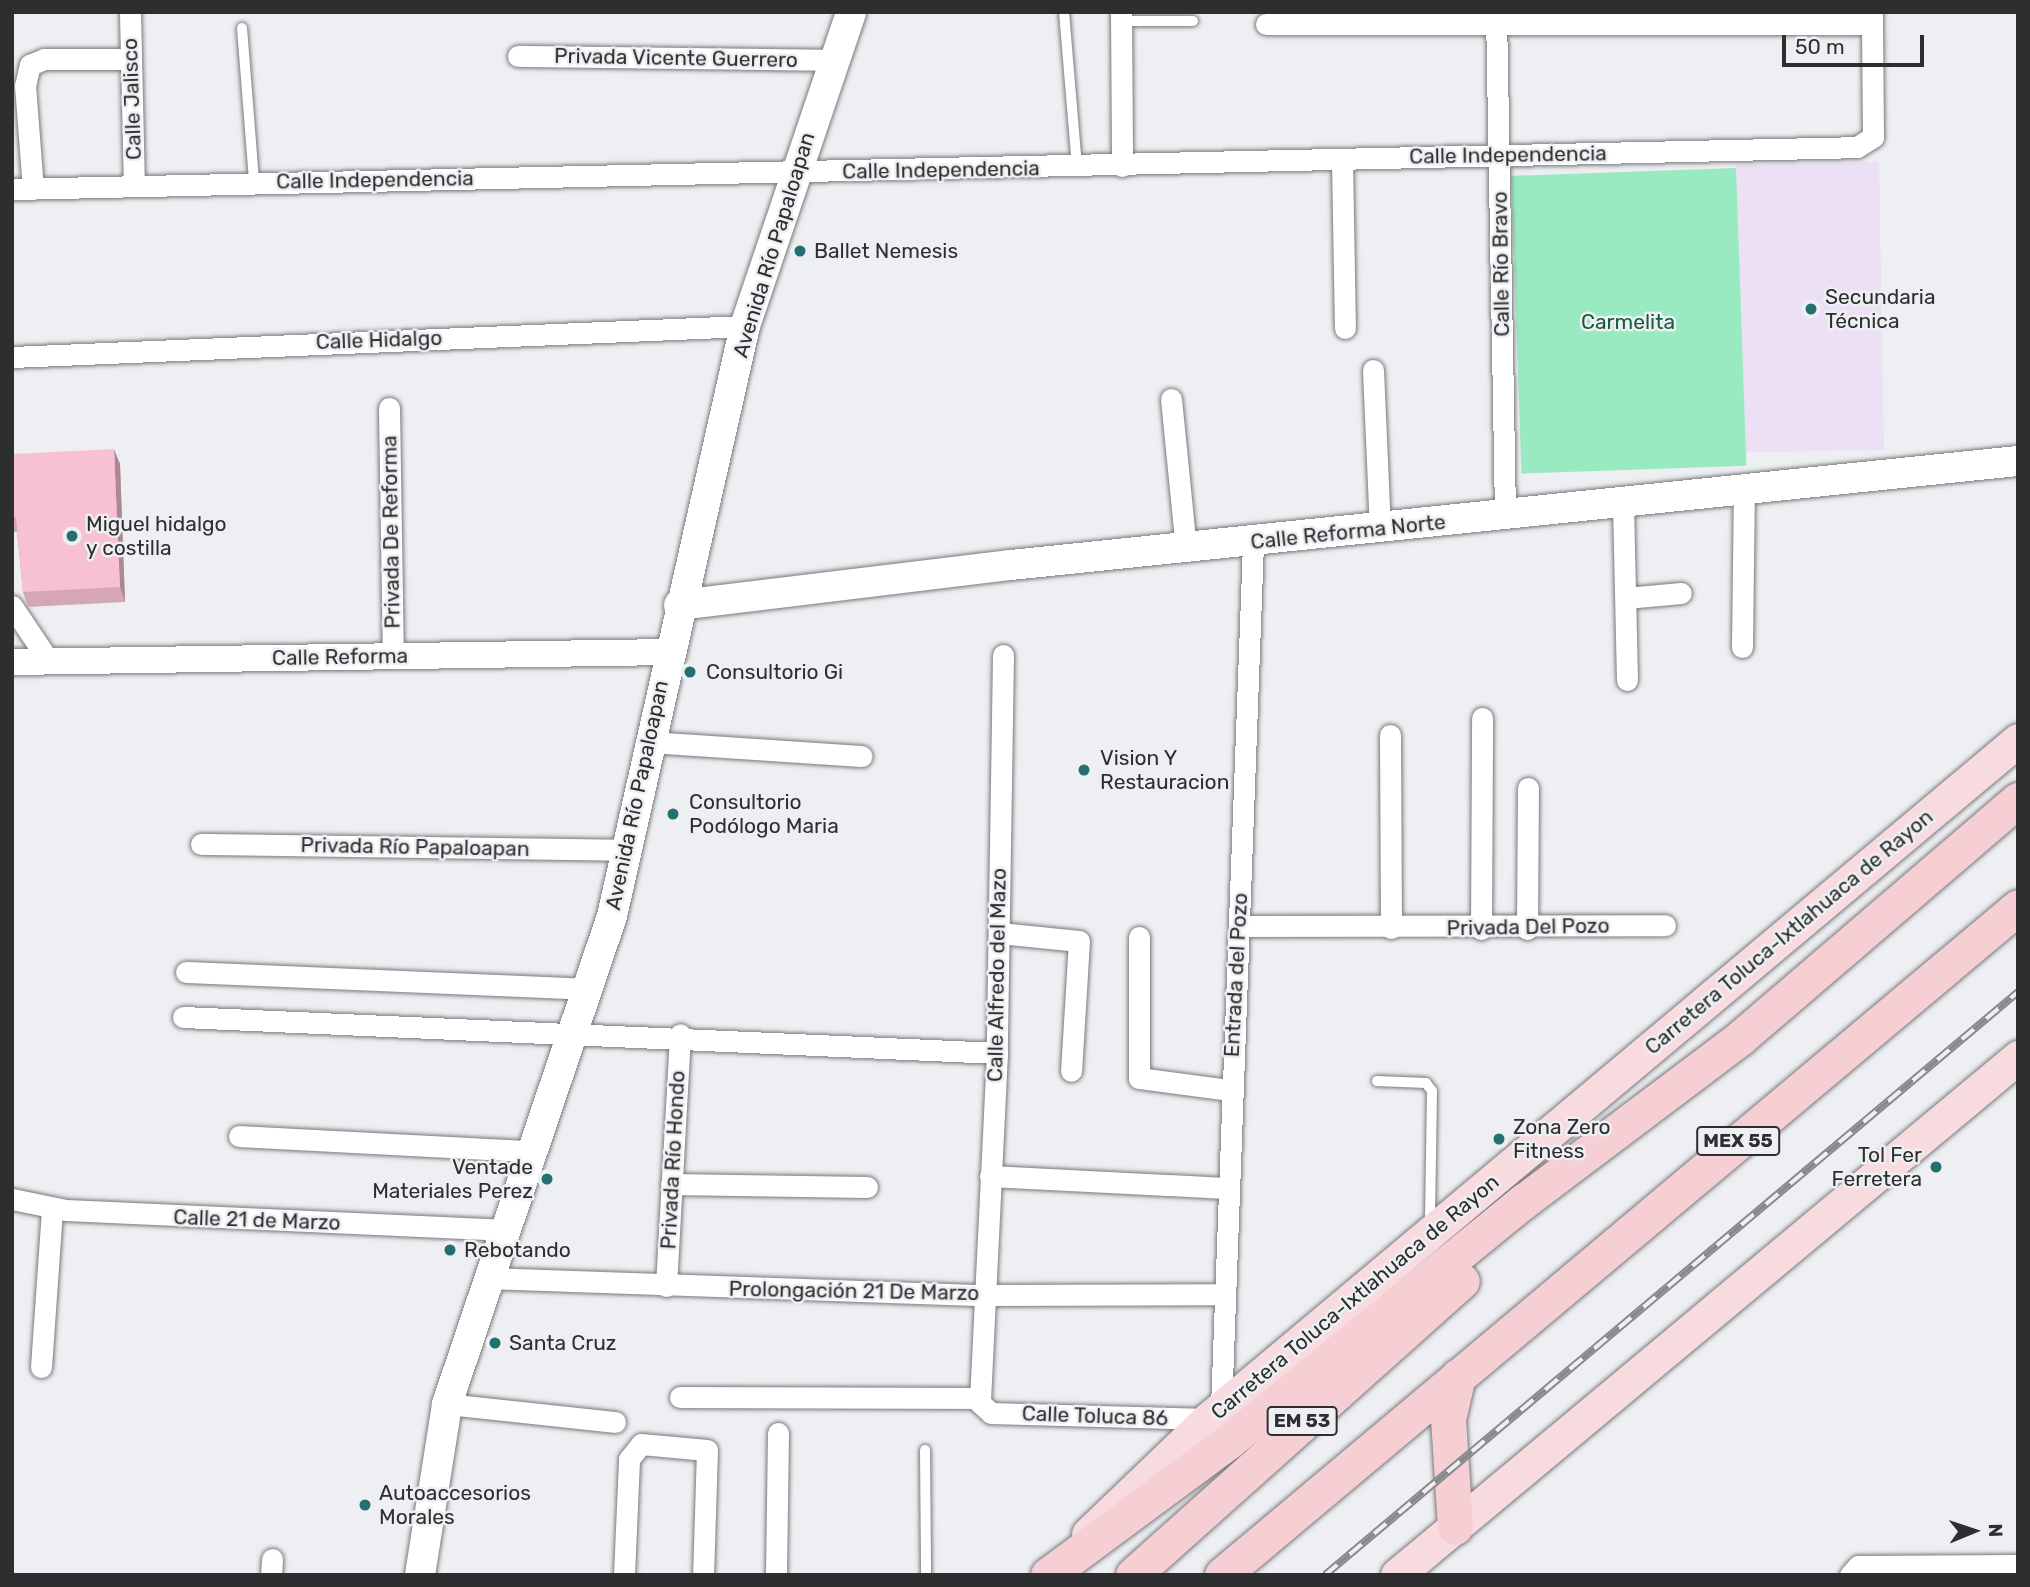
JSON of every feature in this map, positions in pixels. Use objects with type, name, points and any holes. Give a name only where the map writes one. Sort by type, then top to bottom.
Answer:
[{"type":"highway","name":"Carretera Toluca-Ixtlahuaca de Rayon","points":[[1053,1571],[1228,1442],[1524,1201],[1631,1124],[2018,800]]},
{"type":"highway","name":"MEX 55","points":[[1222,1575],[2018,907]]},
{"type":"highway","name":"EM 53","points":[[1133,1575],[1474,1271],[1631,1124]]},
{"type":"highway","points":[[1455,1527],[1448,1419],[1458,1376]]},
{"type":"main road","name":"Avenida Río Papaloapan","points":[[420,1575],[447,1404],[486,1278],[588,989],[629,850],[667,652],[745,326],[794,173],[851,12]]},
{"type":"main road","name":"Calle Reforma Norte","points":[[679,605],[1186,548],[1380,530],[2018,461]]},
{"type":"main road","name":"Carretera Toluca-Ixtlahuaca de Rayon","points":[[1053,1571],[1134,1485],[1214,1414],[2018,740]]},
{"type":"main road","points":[[1397,1575],[2018,1057]]},
{"type":"street","name":"Calle Jalisco","points":[[130,12],[134,185]]},
{"type":"street","points":[[1121,17],[1122,166]]},
{"type":"street","points":[[1266,24],[1496,17],[1872,18]]},
{"type":"street","name":"Calle Río Bravo","points":[[1496,17],[1505,515]]},
{"type":"street","name":"Calle Independencia","points":[[23,189],[254,182],[1077,168],[1870,144],[1872,18]]},
{"type":"street","name":"Privada Vicente Guerrero","points":[[518,56],[834,60]]},
{"type":"street","points":[[23,189],[25,86],[30,65],[44,59],[130,59]]},
{"type":"street","points":[[1342,160],[1345,328]]},
{"type":"street","name":"Calle Hidalgo","points":[[12,357],[745,326]]},
{"type":"street","points":[[1373,370],[1380,530]]},
{"type":"street","points":[[1171,399],[1186,548]]},
{"type":"street","name":"Privada De Reforma","points":[[388,408],[393,656]]},
{"type":"street","points":[[1742,647],[1744,491]]},
{"type":"street","points":[[1623,504],[1626,680]]},
{"type":"street","name":"Entrada del Pozo","points":[[1214,1414],[1229,1090],[1240,926],[1253,542]]},
{"type":"street","points":[[1626,598],[1681,593]]},
{"type":"street","points":[[12,606],[49,661]]},
{"type":"street","name":"Calle Reforma","points":[[12,662],[667,652]]},
{"type":"street","name":"Calle Alfredo del Mazo","points":[[981,1403],[983,1295],[997,1053],[1003,655]]},
{"type":"street","points":[[1481,929],[1482,718]]},
{"type":"street","points":[[1390,735],[1391,928]]},
{"type":"street","points":[[649,742],[862,756]]},
{"type":"street","points":[[1527,929],[1528,788]]},
{"type":"street","name":"Privada Río Papaloapan","points":[[201,844],[629,850]]},
{"type":"street","name":"Privada Del Pozo","points":[[1240,926],[1527,929],[1665,925]]},
{"type":"street","points":[[1000,933],[1079,941],[1071,1071]]},
{"type":"street","points":[[1139,937],[1139,1078],[1229,1090]]},
{"type":"street","points":[[186,972],[588,989]]},
{"type":"street","points":[[183,1017],[680,1034],[997,1053]]},
{"type":"street","name":"Privada Río Hondo","points":[[666,1286],[680,1034]]},
{"type":"street","points":[[239,1136],[530,1151]]},
{"type":"street","points":[[990,1176],[1226,1188]]},
{"type":"street","points":[[671,1184],[867,1187]]},
{"type":"street","name":"Calle 21 de Marzo","points":[[12,1199],[52,1208],[503,1230]]},
{"type":"street","points":[[41,1367],[52,1208]]},
{"type":"street","name":"Prolongación 21 De Marzo","points":[[486,1278],[983,1295],[1221,1294]]},
{"type":"street","name":"Calle Toluca 86","points":[[680,1397],[981,1403],[1214,1414]]},
{"type":"street","points":[[447,1404],[615,1422]]},
{"type":"street","points":[[776,1575],[778,1433]]},
{"type":"street","points":[[624,1575],[629,1459],[641,1444],[707,1450],[703,1575]]},
{"type":"street","points":[[1850,1575],[1858,1566],[2018,1565]]},
{"type":"lane","points":[[1064,12],[1077,168]]},
{"type":"lane","points":[[1121,17],[1168,17],[1193,21]]},
{"type":"lane","points":[[242,28],[254,182]]},
{"type":"lane","points":[[1377,1082],[1426,1083],[1432,1090],[1430,1235]]},
{"type":"lane","points":[[925,1450],[926,1575]]},
{"type":"shaded area","name":"Secundaria Técnica","points":[[1879,162],[1884,450],[1741,452],[1736,164]]},
{"type":"green space","name":"Carmelita","points":[[1736,168],[1746,466],[1522,474],[1511,176]]},
{"type":"building","name":"Miguel hidalgo y costilla","points":[[114,449],[120,587],[23,592],[16,517],[12,517],[12,454]]},
{"type":"railway","points":[[1325,1575],[2018,992]]},
{"type":"place","name":"Ballet Nemesis","points":[[800,251]]},
{"type":"place","name":"Secundaria Técnica","points":[[1811,309]]},
{"type":"place","name":"Miguel hidalgo y costilla","points":[[72,536]]},
{"type":"place","name":"Consultorio Gi","points":[[690,672]]},
{"type":"place","name":"Vision Y Restauracion","points":[[1084,770]]},
{"type":"place","name":"Consultorio Podólogo Maria","points":[[673,814]]},
{"type":"place","name":"Zona Zero Fitness","points":[[1499,1139]]},
{"type":"place","name":"Tol Fer Ferretera","points":[[1936,1167]]},
{"type":"place","name":"Ventade Materiales Perez","points":[[547,1179]]},
{"type":"place","name":"Rebotando","points":[[450,1250]]},
{"type":"place","name":"Santa Cruz","points":[[495,1343]]},
{"type":"place","name":"Autoaccesorios Morales","points":[[365,1505]]}]
